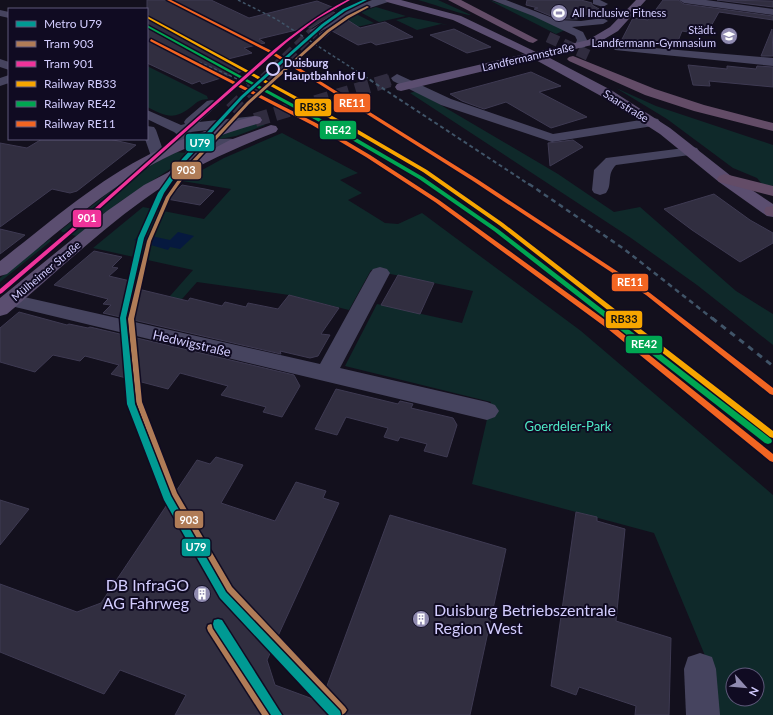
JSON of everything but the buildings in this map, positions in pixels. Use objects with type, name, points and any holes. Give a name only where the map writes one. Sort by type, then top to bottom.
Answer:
[{"type":"highway","points":[[454,0],[533,40]]},
{"type":"highway","points":[[481,2],[504,13]]},
{"type":"highway","points":[[516,20],[542,33]]},
{"type":"highway","points":[[590,56],[660,84],[773,116]]},
{"type":"highway","points":[[573,59],[650,92],[700,108],[773,127]]},
{"type":"highway","points":[[650,92],[676,107],[773,139]]},
{"type":"highway","points":[[725,179],[773,191]]},
{"type":"main road","name":"Landfermannstraße","points":[[399,83],[521,48],[580,40],[597,40],[614,29],[641,0]]},
{"type":"main road","name":"Saarstraße","points":[[383,1],[453,17],[521,48],[606,93],[653,122],[692,151],[725,179],[773,211]]},
{"type":"main road","name":"Landfermannstraße","points":[[399,83],[535,56],[580,40],[606,17]]},
{"type":"main road","points":[[0,270],[111,184],[157,156],[190,142],[255,120]]},
{"type":"main road","points":[[235,143],[271,129]]},
{"type":"main road","name":"Mülheimer Straße","points":[[6,305],[112,216],[150,188],[235,143]]},
{"type":"street","points":[[497,0],[537,14],[554,22],[580,40]]},
{"type":"street","points":[[684,0],[705,2]]},
{"type":"street","points":[[692,0],[773,12]]},
{"type":"street","points":[[314,31],[340,16],[383,1]]},
{"type":"street","points":[[554,22],[574,24],[606,17]]},
{"type":"street","points":[[619,48],[773,62]]},
{"type":"street","points":[[399,83],[446,102],[552,138],[573,136],[653,122]]},
{"type":"street","points":[[179,129],[212,104]]},
{"type":"street","points":[[190,142],[231,110]]},
{"type":"street","points":[[148,122],[179,129],[216,123],[255,120]]},
{"type":"street","points":[[148,122],[179,129],[194,148],[193,155],[176,173]]},
{"type":"street","points":[[148,122],[157,156]]},
{"type":"street","points":[[190,142],[208,145],[235,143]]},
{"type":"street","points":[[600,190],[602,170],[611,161],[692,151]]},
{"type":"street","points":[[326,374],[380,274]]},
{"type":"street","name":"Hedwigstraße","points":[[6,305],[326,374],[487,411]]},
{"type":"street","points":[[700,669],[703,715]]},
{"type":"green space","points":[[418,0],[438,0],[471,15],[468,15]]},
{"type":"green space","points":[[489,0],[523,10],[565,30],[556,34]]},
{"type":"green space","points":[[376,7],[406,16],[379,22],[360,12]]},
{"type":"green space","points":[[356,14],[374,23],[357,27],[343,21]]},
{"type":"green space","points":[[409,17],[448,25],[441,24],[417,30],[396,20]]},
{"type":"green space","points":[[148,66],[207,96],[208,99],[199,101],[185,111],[174,116],[159,113],[148,108]]},
{"type":"green space","points":[[616,88],[656,106],[773,145],[773,186],[762,184],[757,178],[733,168],[667,119]]},
{"type":"green space","points":[[417,91],[558,174],[614,212],[640,207],[736,291],[773,314],[773,345],[697,285],[631,238],[410,93]]},
{"type":"green space","points":[[259,122],[265,125],[236,136],[209,141],[208,139]]},
{"type":"green space","name":"Goerdeler-Park","points":[[282,133],[358,173],[340,180],[362,193],[348,200],[385,223],[398,224],[422,213],[581,331],[773,495],[773,715],[719,715],[716,682],[654,533],[472,484],[491,402],[345,366],[377,304],[462,323],[473,291],[371,270],[349,310],[289,295],[197,282],[160,324],[148,321],[193,270],[93,248],[143,207],[204,219],[231,189],[182,181],[224,158]]},
{"type":"green space","points":[[175,152],[187,153],[178,164],[118,203],[13,289],[76,236],[62,232],[61,230],[122,182]]},
{"type":"green space","points":[[50,239],[51,241],[0,282],[0,278]]},
{"type":"water","points":[[178,232],[194,236],[180,249],[170,247],[168,250],[134,240],[141,234],[170,240]]},
{"type":"tunnel","points":[[262,81],[314,31]]},
{"type":"tunnel","points":[[548,37],[590,56]]},
{"type":"tunnel","points":[[231,110],[263,80]]},
{"type":"tunnel","points":[[255,120],[390,80],[387,81]]},
{"type":"railway","points":[[238,0],[276,19],[372,81]]},
{"type":"railway","points":[[199,62],[242,81]]},
{"type":"railway","points":[[240,80],[265,91]]},
{"type":"railway","points":[[370,80],[530,185]]},
{"type":"railway","points":[[529,184],[624,249],[713,319]]},
{"type":"railway","points":[[467,209],[606,319]]},
{"type":"railway","points":[[605,318],[632,339]]},
{"type":"railway","points":[[712,318],[773,366]]},
{"type":"metro line","name":"U79","points":[[336,715],[223,595],[167,497],[131,404],[123,318],[141,238],[161,193],[184,160],[242,97],[323,25],[344,10],[365,0]]},
{"type":"metro line","name":"U79","points":[[218,624],[277,715]]},
{"type":"tram line","name":"901","points":[[0,292],[87,218],[271,54],[316,19],[349,0]]},
{"type":"tram line","name":"903","points":[[342,710],[229,590],[174,494],[139,402],[131,319],[149,241],[168,197],[190,165],[248,103],[328,31],[348,17],[368,7]]},
{"type":"tram line","name":"903","points":[[211,628],[267,715]]},
{"type":"rail line","name":"RE11","points":[[169,0],[271,52],[475,180],[648,294],[773,392]]},
{"type":"rail line","name":"RB33","points":[[148,18],[358,132],[425,171],[501,224],[773,435]]},
{"type":"rail line","name":"RE42","points":[[148,27],[354,139],[421,178],[496,230],[768,441]]},
{"type":"rail line","name":"RE11","points":[[151,40],[314,124],[368,156],[437,201],[610,327],[773,459]]},
{"type":"place","name":"All Inclusive Fitness","points":[[559,13]]},
{"type":"place","name":"Städt. Landfermann-Gymnasium","points":[[729,36]]},
{"type":"place","name":"Duisburg Hauptbahnhof U","points":[[273,69]]},
{"type":"place","name":"DB InfraGO AG Fahrweg","points":[[202,594]]},
{"type":"place","name":"Duisburg Betriebszentrale Region West","points":[[421,619]]}]
